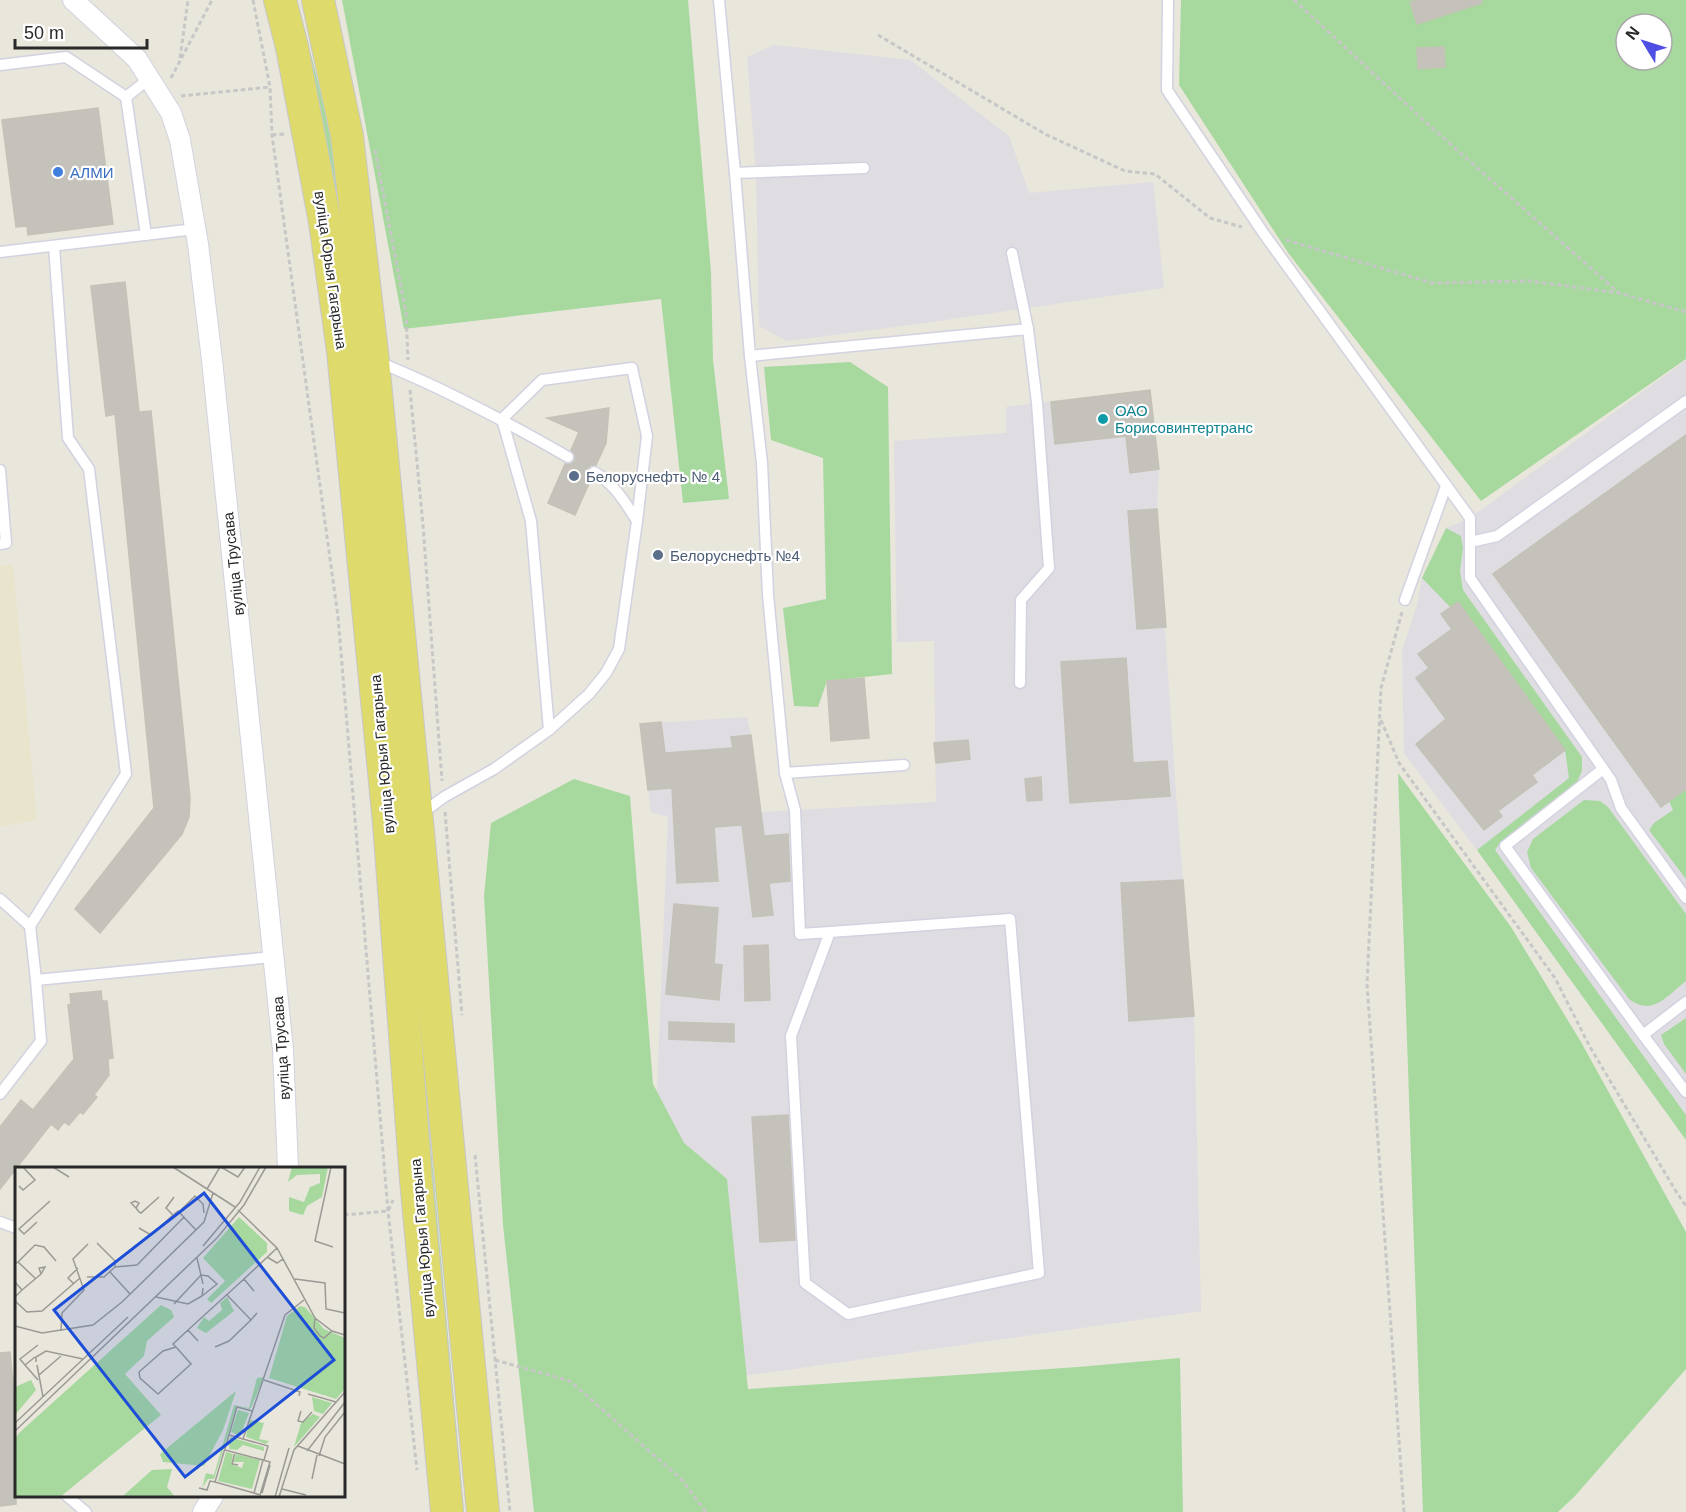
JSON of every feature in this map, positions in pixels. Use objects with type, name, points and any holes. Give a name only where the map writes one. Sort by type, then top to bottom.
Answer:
[{"type":"main road","name":"вуліца Юрыя Гагарына","points":[[280,0],[292,47],[325,222],[343,351],[389,823],[416,1180],[447,1512]]},
{"type":"main road","name":"вуліца Юрыя Гагарына","points":[[318,0],[347,136],[374,361],[483,1512]]},
{"type":"street","name":"вуліца Трусава","points":[[73,0],[137,59],[171,113],[180,140],[196,236],[212,360],[283,1050],[288,1167]]},
{"type":"street","points":[[203,1512],[212,1497]]},
{"type":"lane","points":[[719,0],[750,356],[762,463],[768,595],[785,772],[795,810],[800,934],[1011,919],[1039,1274],[848,1314],[805,1283],[791,1036],[830,932]]},
{"type":"lane","points":[[1168,0],[1167,90],[1264,234],[1470,518],[1470,578],[1611,780],[1622,808],[1686,898]]},
{"type":"lane","points":[[0,65],[66,57],[126,97],[146,235]]},
{"type":"lane","points":[[126,97],[150,78]]},
{"type":"lane","points":[[735,173],[864,168]]},
{"type":"lane","points":[[0,252],[146,235],[196,236]]},
{"type":"lane","points":[[0,1094],[41,1041],[30,926],[126,774],[88,469],[68,438],[54,246]]},
{"type":"lane","points":[[1012,254],[1028,329],[1049,568],[1021,600],[1020,682]]},
{"type":"lane","points":[[750,356],[1028,329]]},
{"type":"lane","points":[[374,361],[408,374],[502,419],[568,457]]},
{"type":"lane","points":[[416,817],[444,797],[494,769],[549,730],[589,694],[606,673],[619,649],[638,521],[647,436],[632,368],[542,380],[502,419]]},
{"type":"lane","points":[[1470,542],[1497,536],[1686,401]]},
{"type":"lane","points":[[502,419],[531,521],[549,730]]},
{"type":"lane","points":[[0,470],[6,543],[0,544]]},
{"type":"lane","points":[[594,471],[604,478],[622,498],[638,521]]},
{"type":"lane","points":[[1406,600],[1446,486]]},
{"type":"lane","points":[[785,772],[904,765]]},
{"type":"lane","points":[[1603,769],[1505,846],[1686,1092]]},
{"type":"lane","points":[[0,899],[30,926]]},
{"type":"lane","points":[[36,980],[273,957]]},
{"type":"lane","points":[[1643,1035],[1686,1002]]},
{"type":"lane","points":[[0,1222],[15,1228]]},
{"type":"lane","points":[[68,1497],[86,1512]]},
{"type":"path","points":[[180,62],[188,0]]},
{"type":"path","points":[[161,97],[212,0]]},
{"type":"path","points":[[253,0],[270,87],[272,135],[338,617],[388,1211],[417,1477]]},
{"type":"path","points":[[1294,0],[1431,127],[1619,293],[1686,312]]},
{"type":"path","points":[[161,97],[270,87]]},
{"type":"path","points":[[374,145],[406,313],[408,374],[423,525],[438,743],[462,1016]]},
{"type":"path","points":[[1404,1512],[1367,984],[1382,688],[1406,600]]},
{"type":"path","points":[[1380,718],[1399,763],[1556,978],[1590,1047],[1686,1206]]},
{"type":"path","points":[[475,1152],[510,1512]]},
{"type":"path","points":[[388,1211],[396,1191]]},
{"type":"path","points":[[345,1215],[388,1211]]},
{"type":"path","points":[[495,1360],[570,1382],[681,1479],[706,1512]]},
{"type":"shaded area","points":[[774,45],[910,60],[1009,136],[1029,193],[1153,182],[1164,288],[787,341],[759,326],[756,172],[747,57]]},
{"type":"shaded area","points":[[1686,360],[1686,1140],[1477,850],[1404,753],[1402,651],[1417,605],[1422,578],[1446,528],[1470,518]]},
{"type":"shaded area","points":[[1150,390],[1159,469],[1157,509],[1194,1016],[1201,1311],[645,1390],[668,817],[651,812],[640,724],[747,717],[761,812],[936,802],[934,641],[897,642],[894,441],[1006,433],[1006,407]],"holes":[[[762,945],[768,946],[769,992]]]},
{"type":"shaded area","points":[[13,564],[37,820],[0,827],[0,566]]},
{"type":"green space","points":[[290,0],[297,0],[335,149],[349,249],[464,1512],[459,1512]]},
{"type":"green space","points":[[342,0],[688,0],[711,272],[713,360],[729,499],[683,503],[661,299],[404,329]]},
{"type":"green space","points":[[1181,0],[1686,0],[1686,359],[1481,501],[1289,254],[1179,85]]},
{"type":"green space","points":[[850,362],[888,387],[892,674],[827,681],[818,707],[794,706],[783,608],[826,599],[823,458],[771,440],[764,367]]},
{"type":"green space","points":[[1446,528],[1461,536],[1463,548],[1460,571],[1463,590],[1582,757],[1582,771],[1577,782],[1500,843],[1495,850],[1686,1115],[1686,1140],[1477,850],[1569,778],[1565,750],[1458,602],[1450,607],[1422,578]]},
{"type":"green space","points":[[1398,773],[1511,927],[1581,1042],[1686,1232],[1686,1369],[1575,1496],[1558,1512],[1423,1512]]},
{"type":"green space","points":[[574,779],[630,796],[653,1084],[684,1143],[727,1179],[748,1389],[1180,1358],[1183,1512],[534,1512],[503,1225],[484,896],[491,823]]},
{"type":"green space","points":[[1686,789],[1686,879],[1649,830],[1654,823],[1673,810],[1669,801]]},
{"type":"green space","points":[[1584,800],[1600,801],[1608,807],[1686,914],[1686,981],[1666,998],[1652,1005],[1637,1004],[1629,999],[1531,868],[1527,852],[1533,839]]},
{"type":"green space","points":[[1686,1018],[1686,1074],[1664,1044],[1661,1035]]},
{"type":"building","points":[[1481,0],[1482,3],[1417,24],[1410,2]]},
{"type":"building","points":[[1444,47],[1445,67],[1418,69],[1417,48]]},
{"type":"building","name":"АЛМИ","points":[[98,108],[113,224],[28,235],[27,226],[16,227],[2,120]]},
{"type":"building","points":[[125,282],[139,412],[151,411],[190,798],[189,817],[182,834],[100,933],[75,909],[154,808],[115,414],[106,416],[91,286]]},
{"type":"building","name":"ОАО Борисовинтертранс","points":[[1150,390],[1159,469],[1130,473],[1126,436],[1055,444],[1051,402]]},
{"type":"building","points":[[609,408],[606,443],[596,465],[591,465],[587,469],[587,475],[591,479],[575,515],[548,503],[565,464],[571,464],[575,460],[575,454],[571,450],[579,432],[547,418]]},
{"type":"building","points":[[1686,435],[1686,789],[1661,807],[1493,574]]},
{"type":"building","points":[[1157,509],[1166,627],[1137,629],[1128,511]]},
{"type":"building","points":[[1458,602],[1565,750],[1532,775],[1537,782],[1498,811],[1502,816],[1484,830],[1416,744],[1446,719],[1416,678],[1429,668],[1418,654],[1452,629],[1441,614]]},
{"type":"building","points":[[1126,658],[1133,763],[1167,761],[1170,796],[1070,803],[1061,662]]},
{"type":"building","points":[[864,678],[869,738],[831,741],[827,681]]},
{"type":"building","points":[[661,722],[665,753],[733,748],[731,737],[751,735],[764,836],[788,834],[790,881],[769,883],[773,915],[753,917],[742,825],[714,827],[718,881],[677,883],[672,788],[648,790],[640,724]]},
{"type":"building","points":[[968,740],[970,759],[936,763],[934,743]]},
{"type":"building","points":[[1041,777],[1042,800],[1027,801],[1025,779]]},
{"type":"building","points":[[1183,880],[1194,1016],[1129,1021],[1121,883]]},
{"type":"building","points":[[674,904],[718,908],[714,964],[722,965],[719,1000],[666,994]]},
{"type":"building","points":[[768,945],[770,1000],[745,1001],[744,946]]},
{"type":"building","points":[[101,991],[102,1001],[107,1001],[113,1058],[108,1059],[109,1075],[94,1095],[97,1097],[83,1114],[80,1112],[69,1125],[64,1122],[58,1130],[51,1124],[0,1189],[0,1127],[21,1100],[33,1110],[74,1059],[68,1005],[71,1005],[70,994]]},
{"type":"building","points":[[669,1022],[734,1024],[734,1042],[669,1039]]},
{"type":"building","points":[[788,1115],[795,1240],[760,1242],[752,1117]]},
{"type":"building","points":[[10,1352],[15,1407],[16,1504],[0,1506],[0,1353]]},
{"type":"place","name":"АЛМИ","points":[[58,172]]},
{"type":"place","name":"ОАО Борисовинтертранс","points":[[1103,419]]},
{"type":"place","name":"Белоруснефть № 4","points":[[574,476]]},
{"type":"place","name":"Белоруснефть №4","points":[[658,555]]}]
